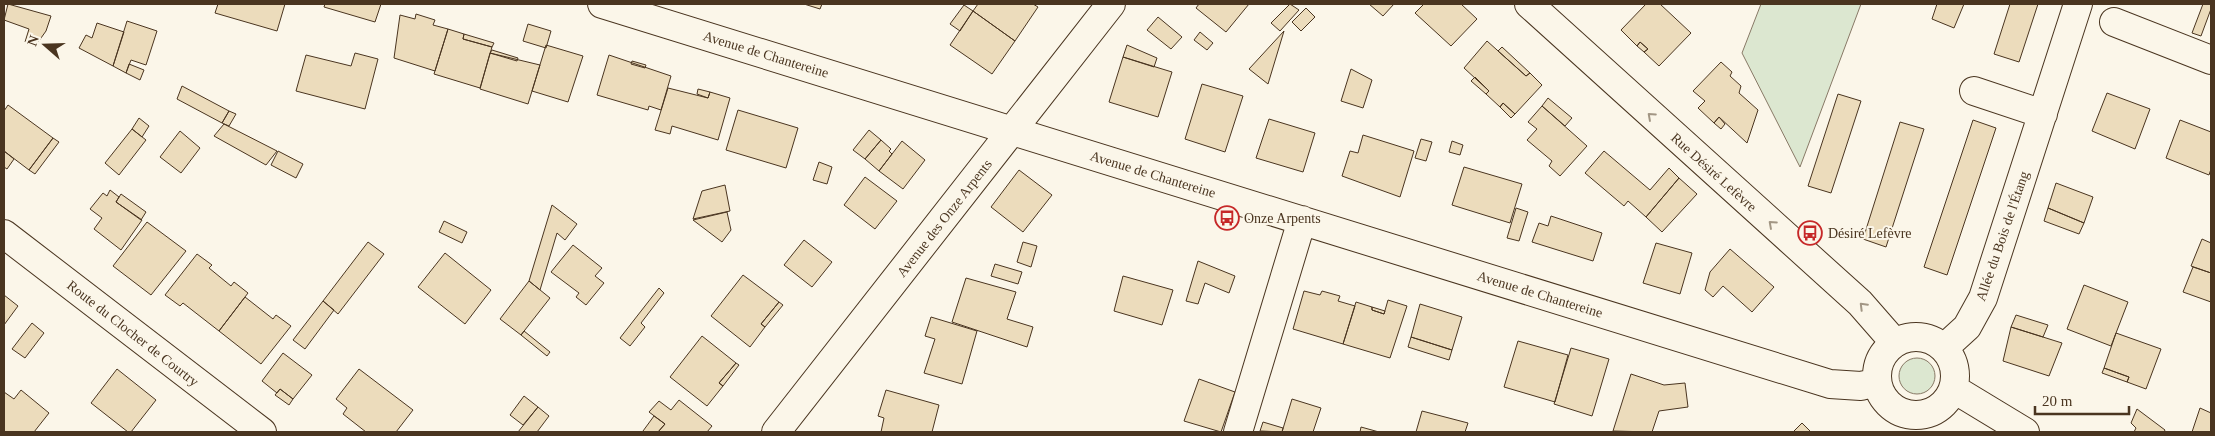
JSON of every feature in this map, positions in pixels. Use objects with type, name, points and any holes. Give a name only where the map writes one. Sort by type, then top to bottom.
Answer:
[{"type":"street","name":"Avenue de Chantereine","points":[[602,4],[1830,384],[1861,386],[1877,382]]},
{"type":"street","name":"Avenue des Onze Arpents","points":[[776,432],[1111,4]]},
{"type":"street","name":"Rue Désiré Lefèvre","points":[[1529,4],[1860,303],[1895,343]]},
{"type":"street","name":"Allée du Bois de l'Étang","points":[[1944,348],[1967,327],[1983,298],[2078,4]]},
{"type":"street","points":[[2114,22],[2211,60]]},
{"type":"street","points":[[1974,91],[2043,114]]},
{"type":"street","points":[[1238,432],[1302,220]]},
{"type":"street","name":"Route du Clocher de Courtry","points":[[4,234],[262,432]]},
{"type":"street","points":[[1905,338],[1926,338],[1944,348],[1955,366],[1954,389],[1948,401],[1931,421],[1927,415],[1896,421],[1880,393],[1877,382],[1880,360],[1895,343],[1905,338]]},
{"type":"street","points":[[1954,389],[2025,432]]},
{"type":"green space","points":[[1761,4],[1861,4],[1800,167],[1742,53]]},
{"type":"green space","points":[[1917,358],[1924,359],[1930,363],[1934,369],[1934,383],[1930,389],[1924,393],[1917,394],[1910,393],[1904,389],[1900,383],[1899,376],[1900,369],[1904,363],[1910,359]]},
{"type":"building","points":[[8,4],[51,16],[46,31],[36,45],[25,42],[29,29],[4,20]]},
{"type":"building","points":[[218,4],[285,4],[277,31],[215,13]]},
{"type":"building","points":[[325,4],[381,4],[375,22],[324,7]]},
{"type":"building","points":[[804,4],[822,4],[820,9]]},
{"type":"building","points":[[978,4],[1033,4],[1038,7],[1015,41],[973,11]]},
{"type":"building","points":[[1199,4],[1249,4],[1226,32],[1196,8]]},
{"type":"building","points":[[1290,4],[1299,10],[1280,31],[1271,23]]},
{"type":"building","points":[[1369,4],[1394,4],[1383,16]]},
{"type":"building","points":[[1424,4],[1461,4],[1477,19],[1451,46],[1415,13]]},
{"type":"building","points":[[1646,4],[1660,4],[1691,33],[1659,66],[1644,52],[1648,49],[1640,42],[1637,46],[1621,30]]},
{"type":"building","points":[[1937,4],[1964,4],[1954,28],[1932,19]]},
{"type":"building","points":[[2010,4],[2038,4],[2019,62],[1994,54]]},
{"type":"building","points":[[2203,4],[2211,4],[2211,9],[2201,36],[2192,33]]},
{"type":"building","points":[[964,5],[973,11],[960,31],[950,24]]},
{"type":"building","points":[[1306,8],[1315,17],[1301,31],[1292,22]]},
{"type":"building","points":[[973,11],[1015,41],[992,74],[950,45]]},
{"type":"building","points":[[416,14],[435,20],[433,25],[448,29],[435,71],[394,58],[400,15],[415,19]]},
{"type":"building","points":[[1158,17],[1182,37],[1171,49],[1147,30]]},
{"type":"building","points":[[127,21],[157,31],[146,65],[131,60],[126,73],[113,66]]},
{"type":"building","points":[[97,23],[124,32],[113,66],[79,48],[86,35],[92,38]]},
{"type":"building","points":[[528,24],[551,31],[546,48],[523,41]]},
{"type":"building","points":[[448,29],[464,34],[463,39],[492,47],[480,88],[434,74]]},
{"type":"building","points":[[1284,31],[1268,84],[1249,69]]},
{"type":"building","points":[[1200,32],[1213,43],[1207,50],[1194,40]]},
{"type":"building","points":[[464,34],[494,43],[492,47],[463,39]]},
{"type":"building","points":[[1487,41],[1526,76],[1530,73],[1542,85],[1515,114],[1503,103],[1500,107],[1486,94],[1489,91],[1464,68]]},
{"type":"building","points":[[1640,42],[1648,49],[1644,52],[1637,46]]},
{"type":"building","points":[[546,45],[583,56],[568,102],[532,91]]},
{"type":"building","points":[[1127,45],[1157,58],[1154,67],[1123,57]]},
{"type":"building","points":[[1502,47],[1530,73],[1526,76],[1498,51]]},
{"type":"building","points":[[492,50],[518,58],[517,61],[490,53]]},
{"type":"building","points":[[355,53],[378,59],[365,109],[296,91],[306,55],[351,66]]},
{"type":"building","points":[[490,53],[540,65],[528,104],[480,89]]},
{"type":"building","points":[[609,55],[671,76],[661,110],[649,106],[648,110],[597,95]]},
{"type":"building","points":[[1123,57],[1172,72],[1158,117],[1109,102]]},
{"type":"building","points":[[632,61],[646,65],[645,68],[631,64]]},
{"type":"building","points":[[1721,62],[1732,72],[1730,76],[1741,86],[1739,93],[1758,110],[1747,143],[1719,117],[1714,123],[1698,108],[1705,101],[1693,91]]},
{"type":"building","points":[[129,64],[144,70],[140,80],[126,73]]},
{"type":"building","points":[[1351,69],[1372,80],[1363,108],[1341,101]]},
{"type":"building","points":[[1475,77],[1489,91],[1486,94],[1471,81]]},
{"type":"building","points":[[1202,84],[1243,96],[1225,152],[1185,139]]},
{"type":"building","points":[[182,86],[229,111],[222,123],[177,99]]},
{"type":"building","points":[[668,88],[708,98],[710,92],[730,98],[718,140],[672,126],[670,134],[655,130]]},
{"type":"building","points":[[698,89],[710,92],[708,98],[697,94]]},
{"type":"building","points":[[2107,93],[2150,109],[2135,149],[2092,131]]},
{"type":"building","points":[[1838,94],[1861,101],[1831,193],[1808,186]]},
{"type":"building","points":[[1548,98],[1572,118],[1565,126],[1542,106]]},
{"type":"building","points":[[1503,103],[1515,114],[1511,118],[1500,107]]},
{"type":"building","points":[[8,105],[53,138],[29,170],[4,151],[4,111]]},
{"type":"building","points":[[1542,106],[1587,146],[1560,176],[1549,166],[1552,161],[1527,140],[1537,129],[1528,122]]},
{"type":"building","points":[[738,110],[798,128],[786,168],[726,150]]},
{"type":"building","points":[[229,111],[236,114],[229,126],[222,123]]},
{"type":"building","points":[[1719,117],[1725,124],[1721,129],[1714,123]]},
{"type":"building","points":[[139,118],[149,126],[142,137],[132,129]]},
{"type":"building","points":[[1269,119],[1315,133],[1303,172],[1256,158]]},
{"type":"building","points":[[1973,120],[1996,128],[1947,275],[1924,267]]},
{"type":"building","points":[[2180,120],[2211,132],[2211,169],[2209,175],[2166,158]]},
{"type":"building","points":[[1900,122],[1924,129],[1886,247],[1863,239]]},
{"type":"building","points":[[224,124],[277,151],[266,165],[214,136]]},
{"type":"building","points":[[132,129],[146,140],[119,175],[105,163]]},
{"type":"building","points":[[869,130],[881,140],[865,159],[853,150]]},
{"type":"building","points":[[180,131],[200,148],[181,173],[160,157]]},
{"type":"building","points":[[1363,135],[1414,151],[1400,197],[1342,176],[1350,151],[1358,153]]},
{"type":"building","points":[[53,138],[59,142],[35,174],[29,170]]},
{"type":"building","points":[[1421,139],[1432,142],[1426,161],[1415,158]]},
{"type":"building","points":[[881,140],[891,149],[889,151],[892,154],[879,171],[865,159]]},
{"type":"building","points":[[902,141],[925,160],[903,189],[879,171]]},
{"type":"building","points":[[1452,141],[1463,145],[1460,155],[1449,152]]},
{"type":"building","points":[[4,151],[14,159],[7,169],[4,167]]},
{"type":"building","points":[[278,151],[303,164],[296,178],[271,165]]},
{"type":"building","points":[[1604,151],[1650,190],[1669,168],[1679,178],[1646,217],[1628,201],[1624,206],[1585,173]]},
{"type":"building","points":[[819,162],[832,167],[827,184],[813,180]]},
{"type":"building","points":[[1464,167],[1522,184],[1510,223],[1452,205]]},
{"type":"building","points":[[1019,170],[1052,195],[1023,232],[991,207]]},
{"type":"building","points":[[865,177],[897,201],[875,229],[844,205]]},
{"type":"building","points":[[1679,178],[1697,194],[1662,232],[1646,217]]},
{"type":"building","points":[[2056,183],[2093,197],[2084,223],[2048,208]]},
{"type":"building","points":[[725,185],[730,211],[693,219],[702,191]]},
{"type":"building","points":[[110,190],[119,197],[116,202],[142,220],[121,250],[94,229],[102,218],[90,209],[103,193],[107,196]]},
{"type":"building","points":[[121,194],[146,212],[141,220],[116,202]]},
{"type":"building","points":[[552,205],[577,224],[565,240],[557,233],[540,290],[529,281]]},
{"type":"building","points":[[1516,208],[1528,212],[1519,241],[1507,238]]},
{"type":"building","points":[[2048,208],[2084,223],[2079,234],[2044,221]]},
{"type":"building","points":[[727,212],[731,230],[722,242],[693,220]]},
{"type":"building","points":[[1551,216],[1602,233],[1593,261],[1532,242],[1539,223],[1548,226]]},
{"type":"building","points":[[444,221],[467,232],[462,243],[439,232]]},
{"type":"building","points":[[147,222],[186,251],[151,295],[113,266]]},
{"type":"building","points":[[2202,239],[2211,243],[2211,273],[2191,266]]},
{"type":"building","points":[[804,240],[832,262],[812,287],[784,265]]},
{"type":"building","points":[[368,242],[384,254],[338,314],[323,301]]},
{"type":"building","points":[[1023,242],[1037,246],[1031,267],[1017,262]]},
{"type":"building","points":[[1656,243],[1692,253],[1680,294],[1643,283]]},
{"type":"building","points":[[573,245],[602,268],[595,276],[604,283],[586,305],[576,297],[579,293],[551,272]]},
{"type":"building","points":[[1730,249],[1774,287],[1752,312],[1723,286],[1713,297],[1705,290],[1710,272]]},
{"type":"building","points":[[445,253],[491,290],[465,324],[418,287]]},
{"type":"building","points":[[197,254],[212,265],[209,268],[231,286],[234,282],[248,293],[219,331],[183,303],[180,306],[165,295]]},
{"type":"building","points":[[1198,261],[1235,276],[1229,293],[1205,283],[1198,304],[1186,301]]},
{"type":"building","points":[[995,264],[1022,272],[1018,284],[991,276]]},
{"type":"building","points":[[2193,267],[2211,273],[2211,302],[2183,292]]},
{"type":"building","points":[[743,275],[779,302],[761,324],[765,327],[750,347],[711,316]]},
{"type":"building","points":[[1123,276],[1173,290],[1162,325],[1114,311]]},
{"type":"building","points":[[966,278],[1016,292],[1007,319],[1033,327],[1027,347],[952,322]]},
{"type":"building","points":[[529,281],[550,298],[521,335],[500,319]]},
{"type":"building","points":[[2084,285],[2128,302],[2111,346],[2067,329]]},
{"type":"building","points":[[659,288],[664,293],[641,323],[645,327],[630,346],[620,338]]},
{"type":"building","points":[[1304,291],[1320,295],[1322,291],[1340,296],[1338,301],[1355,306],[1343,344],[1293,329]]},
{"type":"building","points":[[4,295],[18,306],[4,325]]},
{"type":"building","points":[[245,297],[273,319],[276,315],[291,326],[261,364],[219,331]]},
{"type":"building","points":[[1388,300],[1407,306],[1390,358],[1343,344],[1356,302],[1372,307],[1372,310],[1384,314]]},
{"type":"building","points":[[323,301],[334,310],[305,349],[293,340]]},
{"type":"building","points":[[779,302],[783,305],[765,327],[761,324]]},
{"type":"building","points":[[1420,304],[1462,317],[1452,350],[1411,337]]},
{"type":"building","points":[[1372,307],[1385,311],[1384,314],[1372,310]]},
{"type":"building","points":[[2016,315],[2048,325],[2043,337],[2011,327]]},
{"type":"building","points":[[931,317],[977,331],[962,384],[924,373],[935,339],[925,336]]},
{"type":"building","points":[[32,323],[44,333],[25,358],[12,349]]},
{"type":"building","points":[[2011,327],[2062,343],[2049,376],[2003,361]]},
{"type":"building","points":[[524,331],[550,352],[547,356],[521,335]]},
{"type":"building","points":[[2116,333],[2161,349],[2146,389],[2127,382],[2129,377],[2104,368]]},
{"type":"building","points":[[702,336],[736,363],[719,383],[723,386],[707,406],[670,377]]},
{"type":"building","points":[[1411,337],[1452,350],[1449,360],[1408,347]]},
{"type":"building","points":[[1518,341],[1568,355],[1555,402],[1504,387]]},
{"type":"building","points":[[1571,348],[1609,359],[1592,416],[1554,404]]},
{"type":"building","points":[[283,353],[312,375],[293,399],[280,389],[277,393],[262,381]]},
{"type":"building","points":[[736,363],[739,365],[723,386],[719,383]]},
{"type":"building","points":[[2104,368],[2129,377],[2127,382],[2102,373]]},
{"type":"building","points":[[117,369],[156,400],[131,432],[128,432],[91,403]]},
{"type":"building","points":[[359,369],[413,410],[396,432],[366,432],[343,414],[347,408],[336,399]]},
{"type":"building","points":[[1631,374],[1664,385],[1685,383],[1688,407],[1659,411],[1652,432],[1613,431]]},
{"type":"building","points":[[1199,379],[1235,392],[1221,432],[1184,421]]},
{"type":"building","points":[[280,389],[293,399],[289,405],[275,395]]},
{"type":"building","points":[[21,390],[49,413],[34,432],[4,432],[4,392],[14,399]]},
{"type":"building","points":[[886,390],[939,405],[932,432],[881,432],[884,418],[878,416]]},
{"type":"building","points":[[524,396],[538,407],[523,425],[510,415]]},
{"type":"building","points":[[1292,399],[1321,408],[1313,432],[1282,432]]},
{"type":"building","points":[[679,400],[712,426],[707,432],[658,432],[665,424],[649,412],[659,401],[671,410]]},
{"type":"building","points":[[538,407],[549,416],[537,432],[518,432]]},
{"type":"building","points":[[2200,408],[2211,413],[2211,432],[2192,432]]},
{"type":"building","points":[[2137,409],[2165,430],[2164,432],[2134,432],[2136,428],[2131,423]]},
{"type":"building","points":[[1422,411],[1468,423],[1465,432],[1416,432]]},
{"type":"building","points":[[654,416],[665,424],[658,432],[644,432],[643,431]]},
{"type":"building","points":[[1263,422],[1283,428],[1282,432],[1260,431]]},
{"type":"building","points":[[1802,423],[1811,432],[1793,432]]},
{"type":"building","points":[[1361,427],[1379,432],[1360,432]]},
{"type":"place","name":"Onze Arpents","points":[[1227,218]]},
{"type":"place","name":"Désiré Lefèvre","points":[[1810,233]]}]
